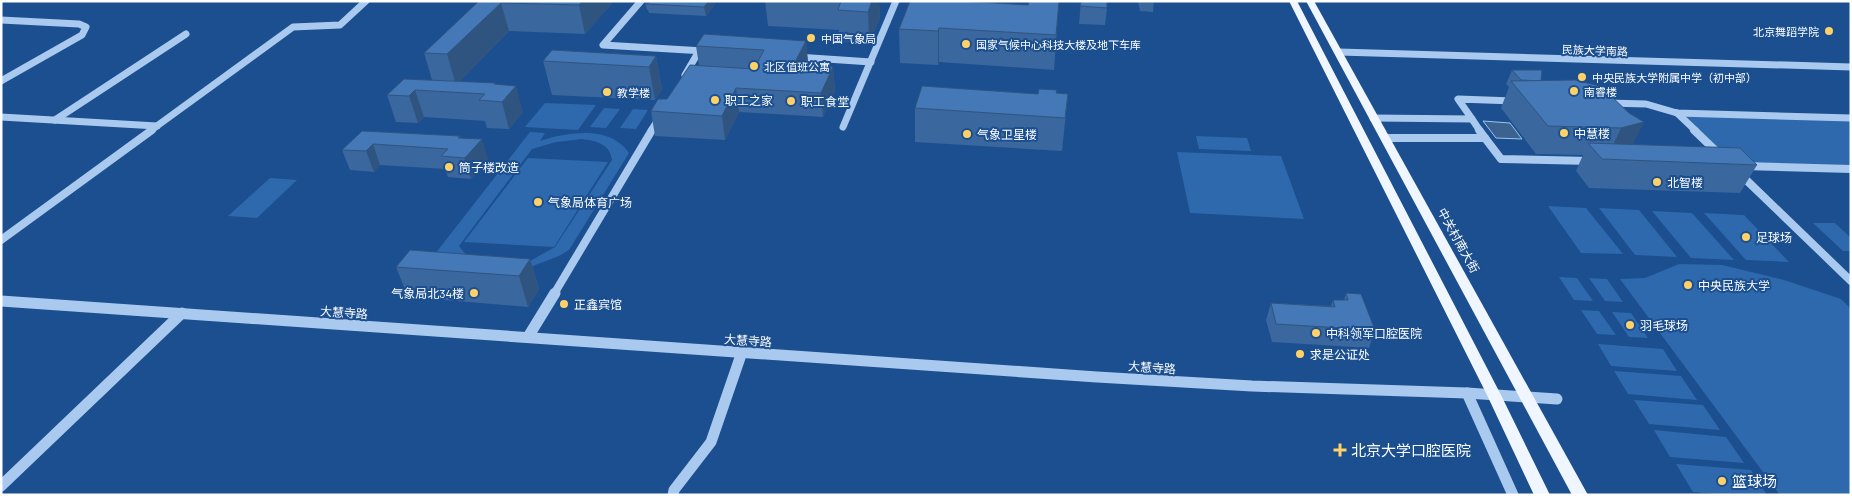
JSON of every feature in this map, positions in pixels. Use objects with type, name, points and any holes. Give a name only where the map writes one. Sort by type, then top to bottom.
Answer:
[{"type":"main road","points":[[1293,1],[1494,394],[1542,495]]},
{"type":"main road","name":"中关村南大街","points":[[1310,1],[1580,495]]},
{"type":"street","points":[[1,240],[293,27],[340,25],[366,1]]},
{"type":"street","points":[[641,1],[603,45],[712,52]]},
{"type":"street","points":[[843,127],[896,1]]},
{"type":"street","points":[[1,20],[79,24],[86,27],[82,35],[1,81]]},
{"type":"street","points":[[55,120],[186,34]]},
{"type":"street","points":[[678,85],[698,51]]},
{"type":"street","name":"民族大学南路","points":[[1339,52],[1851,67]]},
{"type":"street","points":[[792,57],[871,62]]},
{"type":"street","points":[[1527,101],[1458,99],[1501,159],[1601,162]]},
{"type":"street","points":[[1594,103],[1646,104],[1677,113],[1851,118]]},
{"type":"street","points":[[528,337],[663,110]]},
{"type":"street","points":[[1677,113],[1726,160]]},
{"type":"street","points":[[1,117],[157,126]]},
{"type":"street","points":[[1373,118],[1472,120]]},
{"type":"street","points":[[1385,138],[1485,138]]},
{"type":"street","points":[[1851,169],[1732,166],[1851,281]]},
{"type":"street","name":"大慧寺路","points":[[1,301],[1252,386],[1494,394]]},
{"type":"street","points":[[1,486],[182,313]]},
{"type":"street","points":[[673,495],[674,490],[711,442],[742,352]]},
{"type":"street","points":[[1467,393],[1513,495]]},
{"type":"street","points":[[1494,394],[1557,399]]},
{"type":"shaded area","points":[[545,103],[596,105],[578,130],[525,127]]},
{"type":"shaded area","points":[[604,108],[620,109],[606,128],[590,127]]},
{"type":"shaded area","points":[[633,109],[648,110],[636,129],[620,128]]},
{"type":"shaded area","points":[[1677,113],[1851,119],[1851,170],[1732,166]]},
{"type":"shaded area","points":[[1483,121],[1510,123],[1522,139],[1496,138]]},
{"type":"shaded area","points":[[530,132],[545,133],[540,141],[575,133],[600,135],[611,138],[621,144],[629,153],[569,250],[559,256],[525,269],[424,268]],"holes":[[[582,139],[602,144],[609,150],[612,160],[555,247],[530,261],[468,257],[459,246],[532,149],[556,142]]]},
{"type":"shaded area","points":[[1196,136],[1247,138],[1251,151],[1199,149]]},
{"type":"shaded area","points":[[1177,152],[1281,156],[1304,219],[1190,213]]},
{"type":"shaded area","name":"气象局体育广场","points":[[528,158],[608,162],[554,247],[464,242]]},
{"type":"shaded area","points":[[270,178],[297,180],[257,218],[228,216]]},
{"type":"shaded area","points":[[1548,206],[1586,208],[1623,254],[1581,253]]},
{"type":"shaded area","points":[[1599,208],[1639,210],[1677,257],[1635,255]]},
{"type":"shaded area","name":"足球场","points":[[1652,211],[1692,213],[1734,260],[1691,258]]},
{"type":"shaded area","name":"足球场","points":[[1704,213],[1744,215],[1789,262],[1746,260]]},
{"type":"shaded area","points":[[1813,223],[1835,223],[1851,238],[1851,251],[1843,251]]},
{"type":"shaded area","points":[[1679,264],[1722,265],[1784,280],[1841,299],[1851,309],[1851,495],[1780,495],[1620,279],[1645,278]]},
{"type":"shaded area","points":[[1559,277],[1577,278],[1593,301],[1574,300]]},
{"type":"shaded area","name":"羽毛球场","points":[[1589,278],[1607,279],[1623,302],[1605,301]]},
{"type":"shaded area","name":"羽毛球场","points":[[1581,310],[1599,311],[1616,335],[1597,334]]},
{"type":"shaded area","name":"羽毛球场","points":[[1612,312],[1631,313],[1648,338],[1629,337]]},
{"type":"shaded area","points":[[1598,344],[1663,349],[1677,371],[1611,366]]},
{"type":"shaded area","points":[[1614,371],[1681,376],[1697,400],[1628,394]]},
{"type":"shaded area","points":[[1634,400],[1703,405],[1720,430],[1649,424]]},
{"type":"shaded area","name":"篮球场","points":[[1654,430],[1726,437],[1744,463],[1670,457]]},
{"type":"shaded area","name":"篮球场","points":[[1676,464],[1751,470],[1767,495],[1728,495],[1693,492]]},
{"type":"building","points":[[479,1],[583,1],[579,5],[501,3],[447,54],[424,53]]},
{"type":"building","points":[[650,1],[709,1],[704,7],[647,4]]},
{"type":"building","points":[[841,1],[872,1],[868,12],[838,10]]},
{"type":"building","points":[[910,1],[962,1],[1028,5],[1029,1],[1059,1],[1056,35],[939,28],[938,31],[899,29]]},
{"type":"building","points":[[1081,1],[1107,1],[1107,8],[1080,6]]},
{"type":"building","points":[[704,34],[806,41],[794,64],[833,67],[821,93],[736,88],[722,116],[651,111],[658,99],[667,99],[690,65],[754,69],[764,50],[696,46]]},
{"type":"building","points":[[552,50],[656,56],[649,67],[543,61]]},
{"type":"building","points":[[1512,70],[1542,70],[1541,81],[1521,80]]},
{"type":"building","points":[[404,79],[496,83],[494,84],[516,86],[502,102],[479,100],[485,94],[415,90],[409,96],[387,95]]},
{"type":"building","points":[[1575,80],[1612,89],[1612,97],[1629,113],[1644,122],[1621,128],[1548,126],[1511,81]]},
{"type":"building","points":[[922,86],[1038,94],[1039,89],[1057,90],[1056,93],[1068,94],[1065,118],[915,108]]},
{"type":"building","points":[[362,131],[460,136],[458,138],[482,139],[465,158],[441,156],[448,149],[373,144],[366,151],[342,150]]},
{"type":"building","points":[[1588,143],[1740,148],[1757,165],[1602,159]]},
{"type":"building","points":[[410,250],[530,259],[519,276],[396,267]]},
{"type":"building","points":[[1346,293],[1361,294],[1375,330],[1276,324],[1271,303],[1335,307],[1333,300],[1348,300]]},
{"type":"place","name":"北京舞蹈学院","points":[[1829,31]]},
{"type":"place","name":"中国气象局","points":[[811,38]]},
{"type":"place","name":"国家气候中心科技大楼及地下车库","points":[[966,44]]},
{"type":"place","name":"北区值班公寓","points":[[754,66]]},
{"type":"place","name":"中央民族大学附属中学（初中部）","points":[[1582,77]]},
{"type":"place","name":"南睿楼","points":[[1574,91]]},
{"type":"place","name":"教学楼","points":[[607,92]]},
{"type":"place","name":"职工之家","points":[[715,100]]},
{"type":"place","name":"职工食堂","points":[[791,101]]},
{"type":"place","name":"中慧楼","points":[[1564,133]]},
{"type":"place","name":"气象卫星楼","points":[[967,134]]},
{"type":"place","name":"筒子楼改造","points":[[449,167]]},
{"type":"place","name":"北智楼","points":[[1657,182]]},
{"type":"place","name":"气象局体育广场","points":[[538,202]]},
{"type":"place","name":"足球场","points":[[1746,237]]},
{"type":"place","name":"中央民族大学","points":[[1688,285]]},
{"type":"place","name":"气象局北34楼","points":[[474,293]]},
{"type":"place","name":"正鑫宾馆","points":[[564,304]]},
{"type":"place","name":"羽毛球场","points":[[1630,325]]},
{"type":"place","name":"中科领军口腔医院","points":[[1316,333]]},
{"type":"place","name":"求是公证处","points":[[1300,354]]},
{"type":"place","name":"北京大学口腔医院","points":[[1340,450]]},
{"type":"place","name":"篮球场","points":[[1722,481]]}]
